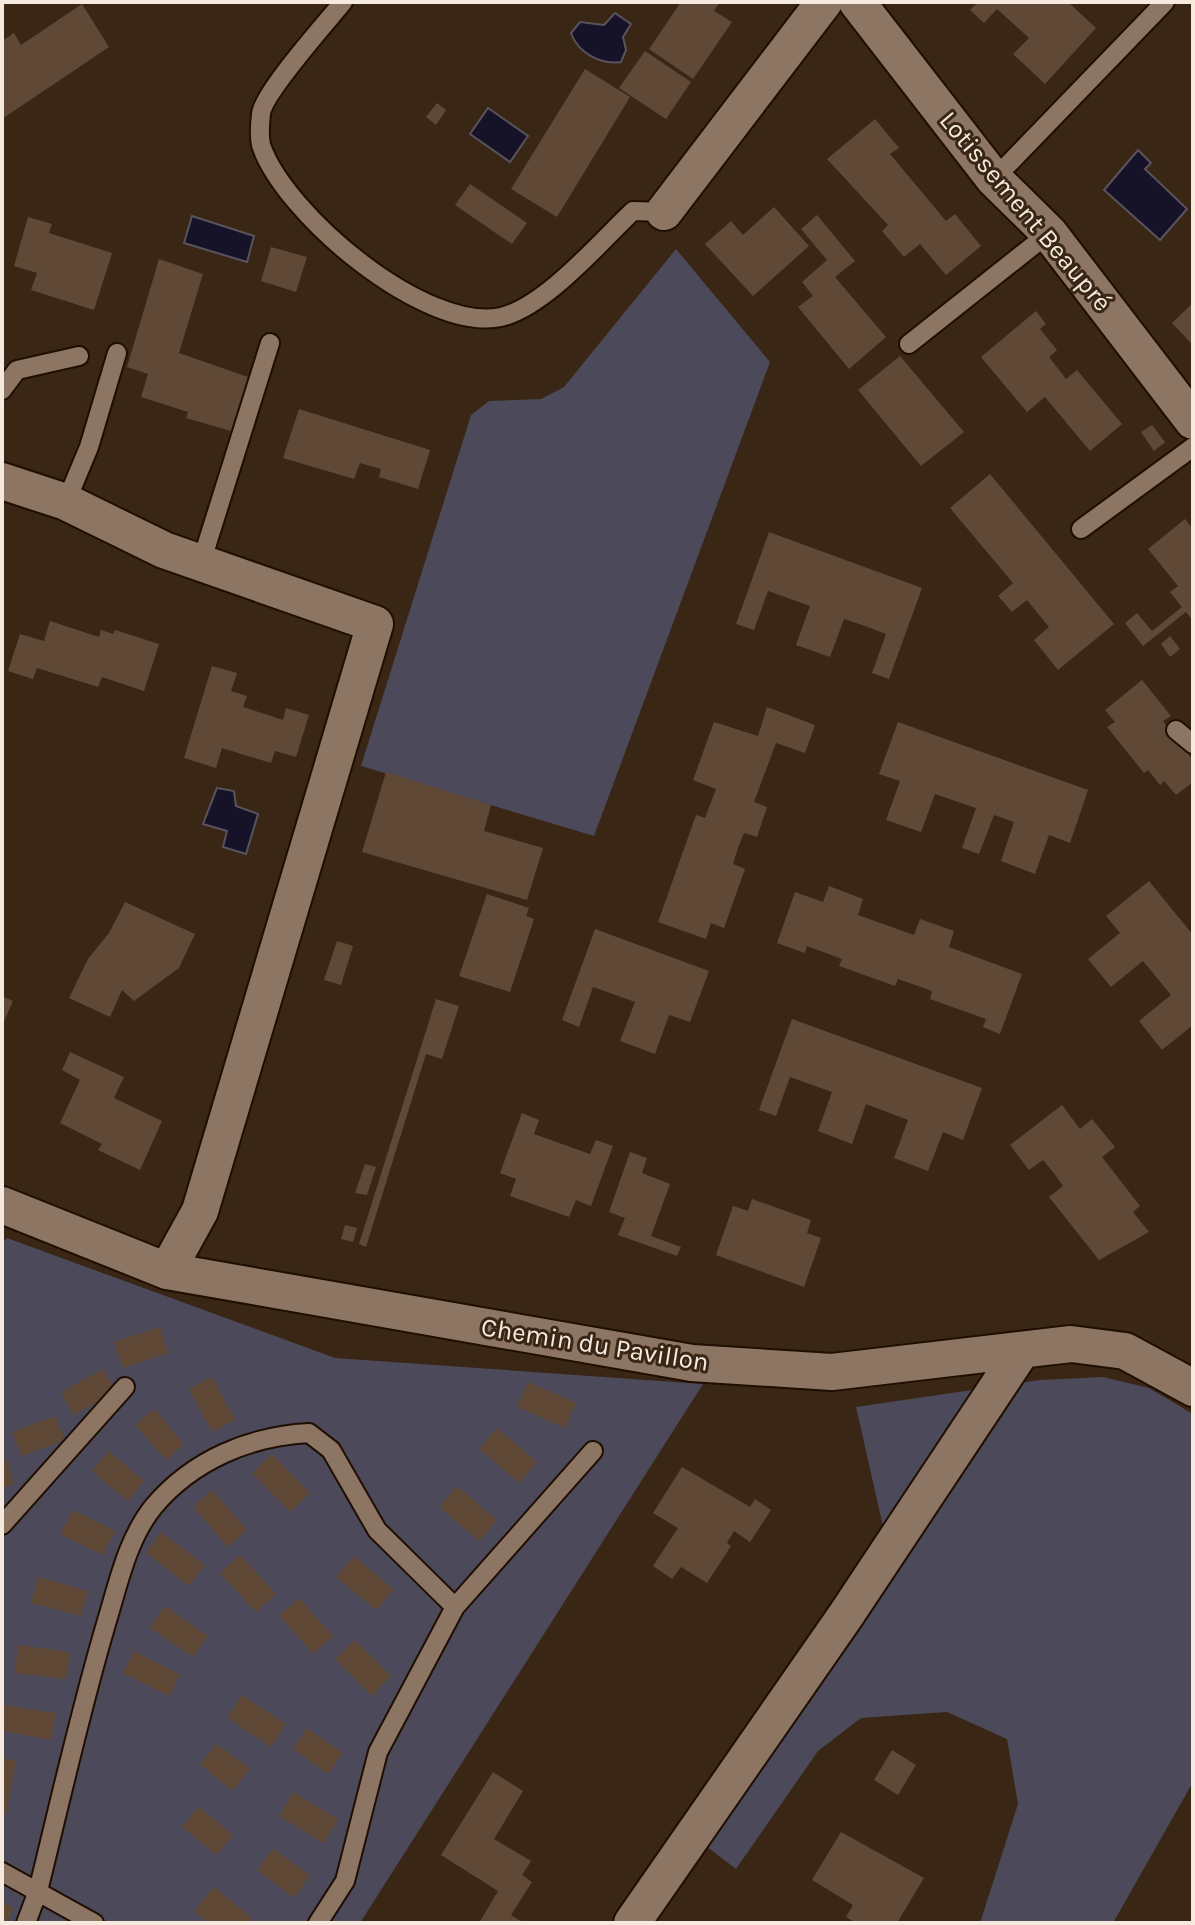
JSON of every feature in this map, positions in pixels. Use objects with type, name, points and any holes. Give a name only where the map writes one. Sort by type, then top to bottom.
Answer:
[{"type":"street","points":[[664,212],[824,2]]},
{"type":"street","name":"Lotissement Beaupré","points":[[857,2],[994,179],[1049,233],[1193,421]]},
{"type":"street","points":[[2,481],[66,502],[164,550],[375,624],[200,1211],[167,1271]]},
{"type":"street","name":"Chemin du Pavillon","points":[[2,1205],[167,1271],[692,1363],[832,1372],[1071,1344],[1125,1351],[1193,1388]]},
{"type":"street","points":[[632,1923],[846,1615],[1022,1350]]},
{"type":"lane","points":[[343,2],[261,110],[261,143],[278,177],[316,222],[363,267],[429,306],[465,317],[501,317],[537,300],[633,211],[664,212]]},
{"type":"lane","points":[[994,179],[1165,2]]},
{"type":"lane","points":[[909,344],[1049,233]]},
{"type":"lane","points":[[201,563],[270,343]]},
{"type":"lane","points":[[66,502],[89,447],[117,353]]},
{"type":"lane","points":[[2,390],[17,370],[79,356]]},
{"type":"lane","points":[[1081,529],[1193,447]]},
{"type":"lane","points":[[1176,730],[1193,744]]},
{"type":"lane","points":[[2,1525],[125,1387]]},
{"type":"lane","points":[[26,1923],[38,1891],[89,1683],[127,1554],[153,1508],[183,1477],[234,1448],[277,1434],[309,1433],[331,1450],[377,1530],[455,1607]]},
{"type":"lane","points":[[318,1923],[345,1881],[378,1752],[455,1607],[593,1451]]},
{"type":"lane","points":[[2,1872],[94,1923]]},
{"type":"shaded area","points":[[615,13],[631,24],[623,37],[626,50],[621,62],[606,62],[585,52],[571,33],[580,22],[604,25]]},
{"type":"shaded area","points":[[488,108],[528,136],[510,162],[470,134]]},
{"type":"shaded area","points":[[1138,150],[1151,163],[1145,169],[1187,209],[1160,240],[1104,190]]},
{"type":"shaded area","points":[[192,216],[254,236],[247,262],[184,243]]},
{"type":"shaded area","points":[[676,249],[770,362],[594,836],[361,766],[471,415],[489,401],[541,399],[564,387]]},
{"type":"shaded area","points":[[217,788],[234,791],[236,806],[258,814],[246,854],[223,847],[227,831],[203,824]]},
{"type":"shaded area","points":[[7,1238],[335,1358],[703,1384],[360,1923],[2,1923],[2,1243]]},
{"type":"shaded area","points":[[1103,1377],[1149,1388],[1193,1414],[1193,1782],[1113,1923],[980,1923],[1018,1804],[1007,1739],[947,1712],[861,1718],[818,1751],[736,1869],[702,1843],[892,1566],[856,1407],[1040,1380]]},
{"type":"building","points":[[681,2],[720,2],[714,11],[732,22],[693,79],[649,49]]},
{"type":"building","points":[[978,2],[1068,2],[1096,28],[1045,84],[1013,54],[1029,38],[997,9],[984,23],[970,10]]},
{"type":"building","points":[[82,4],[109,47],[2,119],[2,41],[14,33],[21,45]]},
{"type":"building","points":[[645,51],[691,82],[666,119],[619,88]]},
{"type":"building","points":[[585,69],[630,97],[557,217],[511,189]]},
{"type":"building","points":[[437,103],[446,110],[436,125],[426,117]]},
{"type":"building","points":[[875,119],[899,148],[890,154],[946,221],[955,214],[981,246],[946,275],[920,244],[904,257],[882,231],[888,225],[827,159]]},
{"type":"building","points":[[470,184],[527,223],[512,244],[455,205]]},
{"type":"building","points":[[774,207],[809,246],[753,296],[705,244],[731,221],[743,235]]},
{"type":"building","points":[[817,215],[855,261],[835,277],[886,337],[849,369],[798,307],[813,296],[802,282],[827,260],[801,229]]},
{"type":"building","points":[[28,217],[52,224],[49,233],[112,253],[94,310],[31,290],[37,273],[14,266]]},
{"type":"building","points":[[271,247],[307,257],[296,292],[261,281]]},
{"type":"building","points":[[159,259],[203,274],[179,353],[248,377],[231,431],[186,418],[188,412],[141,397],[148,374],[127,367]]},
{"type":"building","points":[[1193,303],[1193,345],[1172,323]]},
{"type":"building","points":[[1036,311],[1046,324],[1040,329],[1057,350],[1049,357],[1066,379],[1077,370],[1122,424],[1090,451],[1045,397],[1027,412],[981,357]]},
{"type":"building","points":[[900,356],[964,432],[921,466],[858,390]]},
{"type":"building","points":[[299,409],[430,450],[418,489],[379,477],[381,469],[360,463],[354,479],[283,458]]},
{"type":"building","points":[[1152,425],[1165,442],[1154,451],[1141,432]]},
{"type":"building","points":[[990,474],[1114,624],[1058,670],[1034,640],[1049,627],[1027,600],[1012,612],[998,596],[1013,583],[950,508]]},
{"type":"building","points":[[1185,519],[1193,529],[1193,621],[1186,612],[1143,646],[1125,623],[1137,613],[1152,631],[1182,607],[1170,592],[1178,586],[1148,549]]},
{"type":"building","points":[[769,532],[922,588],[889,679],[872,673],[886,634],[865,626],[844,619],[830,657],[796,645],[810,606],[768,591],[754,630],[736,624]]},
{"type":"building","points":[[50,621],[99,637],[101,630],[113,634],[115,630],[159,644],[144,691],[102,677],[98,687],[37,668],[33,679],[8,671],[20,634],[44,641]]},
{"type":"building","points":[[1170,636],[1180,649],[1170,657],[1161,644]]},
{"type":"building","points":[[212,666],[237,673],[231,691],[247,696],[243,707],[283,720],[286,708],[309,715],[296,757],[275,751],[271,763],[222,748],[216,768],[184,758]]},
{"type":"building","points":[[1142,680],[1171,716],[1163,721],[1192,759],[1193,782],[1176,795],[1164,781],[1160,785],[1148,770],[1144,773],[1107,727],[1115,722],[1105,710]]},
{"type":"building","points":[[767,707],[815,725],[805,753],[776,743],[754,802],[767,807],[757,837],[744,833],[733,864],[745,869],[724,928],[711,923],[706,939],[658,922],[696,815],[705,818],[716,789],[693,780],[714,722],[758,736]]},
{"type":"building","points":[[898,722],[1088,790],[1070,843],[1049,835],[1035,874],[1001,861],[1014,822],[994,815],[979,854],[962,848],[976,808],[935,794],[921,832],[886,820],[900,781],[879,774]]},
{"type":"building","points":[[386,772],[491,805],[484,831],[543,848],[527,900],[362,852]]},
{"type":"building","points":[[1149,881],[1193,935],[1193,1025],[1162,1050],[1139,1021],[1171,995],[1143,961],[1111,987],[1088,959],[1120,933],[1106,916]]},
{"type":"building","points":[[829,886],[863,899],[858,915],[914,935],[920,919],[954,931],[949,947],[1022,974],[1000,1034],[983,1027],[986,1019],[930,999],[932,991],[898,979],[895,986],[839,966],[842,959],[807,946],[805,953],[777,943],[795,892],[823,902]]},
{"type":"building","points":[[487,894],[529,908],[526,916],[534,919],[510,992],[459,976]]},
{"type":"building","points":[[125,902],[195,934],[179,968],[134,1001],[122,990],[110,1017],[69,998],[88,959],[109,933]]},
{"type":"building","points":[[595,929],[709,971],[690,1022],[669,1015],[655,1054],[620,1041],[635,1002],[593,987],[579,1027],[562,1020]]},
{"type":"building","points":[[337,941],[353,946],[341,985],[324,980]]},
{"type":"building","points":[[2,996],[13,1001],[2,1026]]},
{"type":"building","points":[[436,999],[459,1006],[442,1059],[426,1054],[366,1247],[359,1244]]},
{"type":"building","points":[[792,1019],[982,1088],[963,1140],[943,1132],[928,1171],[894,1158],[908,1120],[866,1104],[852,1144],[818,1131],[832,1092],[790,1077],[776,1116],[759,1110]]},
{"type":"building","points":[[70,1052],[124,1077],[114,1098],[162,1121],[140,1170],[98,1150],[102,1144],[60,1123],[80,1080],[62,1070]]},
{"type":"building","points":[[1062,1105],[1080,1129],[1092,1119],[1115,1147],[1102,1157],[1140,1206],[1133,1212],[1149,1232],[1099,1260],[1049,1197],[1063,1186],[1053,1172],[1043,1160],[1029,1170],[1010,1145]]},
{"type":"building","points":[[522,1113],[539,1120],[534,1134],[590,1154],[596,1140],[613,1146],[591,1206],[576,1200],[569,1217],[510,1196],[516,1179],[500,1173]]},
{"type":"building","points":[[630,1152],[647,1158],[642,1173],[670,1184],[651,1236],[681,1247],[677,1256],[618,1235],[625,1218],[609,1212]]},
{"type":"building","points":[[365,1164],[376,1167],[367,1195],[355,1193]]},
{"type":"building","points":[[752,1199],[811,1220],[807,1233],[821,1238],[804,1287],[716,1255],[733,1206],[748,1211]]},
{"type":"building","points":[[345,1225],[357,1228],[353,1242],[341,1239]]},
{"type":"building","points":[[160,1327],[168,1353],[123,1368],[114,1342]]},
{"type":"building","points":[[103,1369],[116,1392],[73,1415],[61,1392]]},
{"type":"building","points":[[212,1377],[235,1420],[212,1432],[189,1389]]},
{"type":"building","points":[[528,1382],[576,1403],[565,1428],[517,1407]]},
{"type":"building","points":[[154,1409],[184,1444],[166,1460],[135,1425]]},
{"type":"building","points":[[55,1416],[65,1440],[21,1456],[12,1432]]},
{"type":"building","points":[[497,1428],[537,1462],[519,1483],[479,1449]]},
{"type":"building","points":[[109,1451],[144,1481],[128,1501],[92,1471]]},
{"type":"building","points":[[272,1454],[310,1493],[290,1512],[252,1473]]},
{"type":"building","points":[[7,1460],[14,1484],[2,1488],[2,1461]]},
{"type":"building","points":[[682,1467],[750,1507],[755,1499],[771,1510],[750,1542],[734,1531],[727,1543],[731,1546],[707,1583],[681,1567],[672,1579],[653,1566],[678,1528],[653,1513]]},
{"type":"building","points":[[457,1486],[497,1520],[479,1541],[439,1507]]},
{"type":"building","points":[[212,1490],[247,1530],[228,1547],[193,1507]]},
{"type":"building","points":[[73,1510],[115,1531],[103,1555],[60,1534]]},
{"type":"building","points":[[161,1532],[205,1565],[189,1586],[146,1553]]},
{"type":"building","points":[[240,1555],[276,1594],[256,1612],[220,1573]]},
{"type":"building","points":[[354,1556],[394,1590],[376,1610],[336,1577]]},
{"type":"building","points":[[38,1577],[88,1591],[81,1616],[31,1603]]},
{"type":"building","points":[[299,1598],[333,1636],[313,1654],[279,1615]]},
{"type":"building","points":[[165,1606],[208,1636],[193,1657],[150,1628]]},
{"type":"building","points":[[355,1640],[391,1676],[372,1696],[335,1659]]},
{"type":"building","points":[[18,1645],[70,1652],[66,1679],[15,1673]]},
{"type":"building","points":[[134,1651],[180,1675],[169,1696],[123,1673]]},
{"type":"building","points":[[242,1695],[286,1724],[271,1747],[227,1718]]},
{"type":"building","points":[[4,1705],[56,1713],[51,1740],[2,1731]]},
{"type":"building","points":[[307,1728],[343,1753],[328,1774],[293,1749]]},
{"type":"building","points":[[217,1744],[250,1769],[232,1791],[200,1764]]},
{"type":"building","points":[[892,1750],[916,1765],[898,1795],[874,1780]]},
{"type":"building","points":[[2,1758],[16,1761],[6,1815],[2,1814]]},
{"type":"building","points":[[493,1772],[523,1791],[494,1839],[531,1861],[522,1875],[532,1882],[511,1915],[524,1923],[479,1923],[498,1891],[441,1855]]},
{"type":"building","points":[[293,1792],[338,1819],[324,1843],[279,1816]]},
{"type":"building","points":[[199,1807],[233,1835],[216,1855],[182,1827]]},
{"type":"building","points":[[841,1832],[924,1878],[897,1923],[856,1923],[846,1917],[853,1905],[812,1880]]},
{"type":"building","points":[[273,1849],[310,1875],[294,1898],[257,1870]]},
{"type":"building","points":[[214,1887],[252,1918],[247,1923],[209,1923],[194,1911]]},
{"type":"building","points":[[2,1902],[14,1908],[6,1923],[2,1923]]}]
